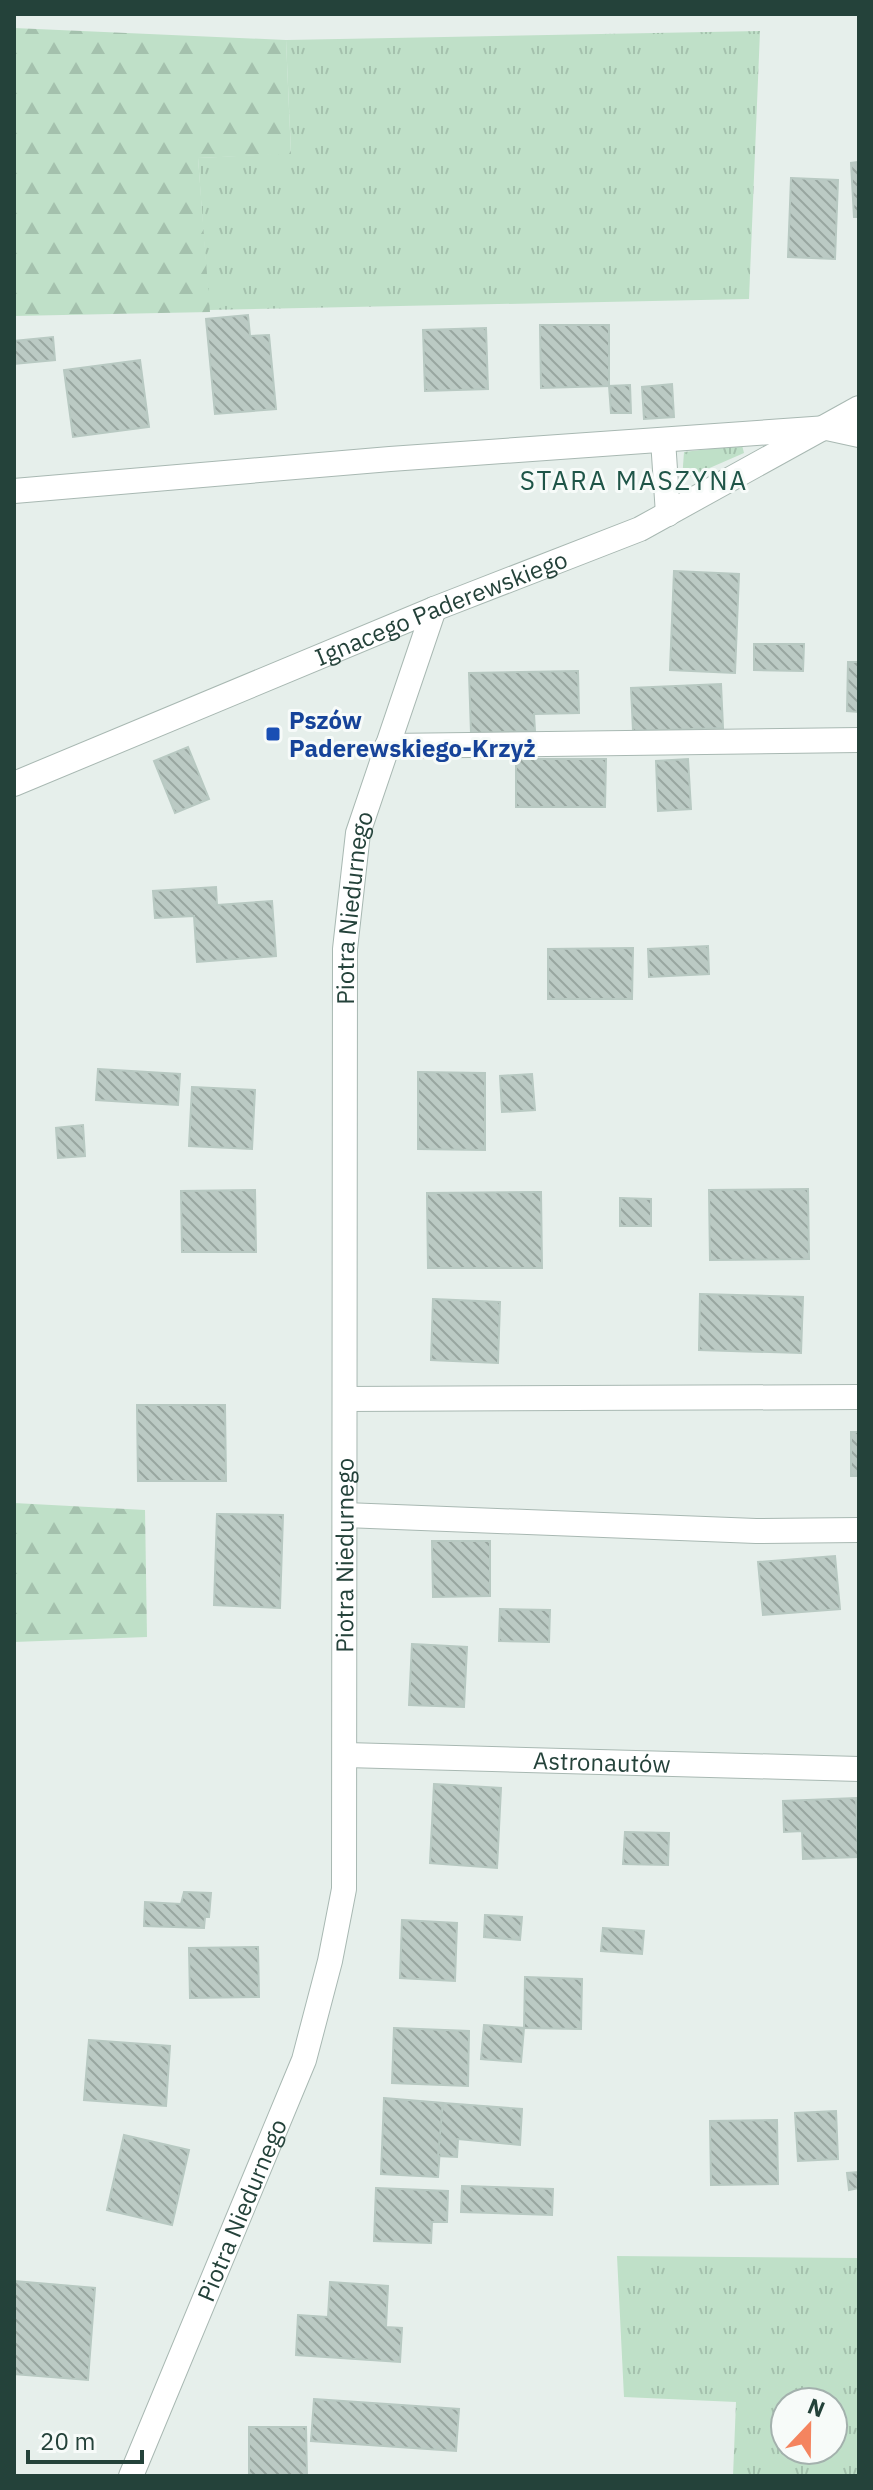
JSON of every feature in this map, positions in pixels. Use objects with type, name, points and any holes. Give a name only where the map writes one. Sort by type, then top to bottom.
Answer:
[{"type":"street","name":"Ignacego Paderewskiego","points":[[14,784],[434,609],[640,529],[859,408]]},
{"type":"street","points":[[14,491],[827,428],[859,435]]},
{"type":"street","points":[[663,440],[668,514]]},
{"type":"street","name":"Piotra Niedurnego","points":[[131,2476],[304,2060],[330,1961],[344,1889],[345,949],[358,833],[434,609]]},
{"type":"street","points":[[387,746],[859,740]]},
{"type":"street","points":[[345,1399],[859,1397]]},
{"type":"street","points":[[345,1515],[756,1531],[859,1530]]},
{"type":"street","name":"Astronautów","points":[[346,1755],[859,1769]]},
{"type":"green space","points":[[14,28],[286,40],[291,154],[198,158],[210,312],[14,316]]},
{"type":"green space","points":[[760,31],[749,299],[209,310],[198,158],[291,153],[286,40]]},
{"type":"green space","points":[[742,445],[744,453],[682,480],[684,452]]},
{"type":"green space","points":[[14,1503],[145,1510],[147,1637],[14,1642]]},
{"type":"green space","points":[[617,2256],[859,2258],[859,2476],[733,2476],[736,2402],[624,2397]]},
{"type":"building","points":[[859,162],[859,217],[854,217],[851,163]]},
{"type":"building","points":[[791,178],[838,180],[835,259],[788,257]]},
{"type":"building","points":[[248,315],[250,336],[269,335],[276,409],[215,414],[206,319]]},
{"type":"building","points":[[540,325],[609,325],[609,386],[541,388]]},
{"type":"building","points":[[486,328],[488,389],[425,391],[423,330]]},
{"type":"building","points":[[53,337],[55,360],[14,364],[14,341]]},
{"type":"building","points":[[140,360],[149,427],[73,437],[64,370]]},
{"type":"building","points":[[672,384],[674,417],[644,419],[642,387]]},
{"type":"building","points":[[630,385],[631,413],[611,413],[609,386]]},
{"type":"building","points":[[674,571],[739,574],[735,673],[670,670]]},
{"type":"building","points":[[754,644],[804,644],[803,671],[754,670]]},
{"type":"building","points":[[848,662],[859,662],[859,712],[847,711]]},
{"type":"building","points":[[578,671],[579,713],[534,714],[535,731],[471,733],[469,673]]},
{"type":"building","points":[[721,684],[723,728],[633,731],[631,688]]},
{"type":"building","points":[[188,747],[209,799],[175,813],[154,761]]},
{"type":"building","points":[[516,759],[606,759],[605,807],[516,807]]},
{"type":"building","points":[[688,759],[691,809],[658,811],[656,761]]},
{"type":"building","points":[[216,887],[217,905],[272,901],[276,956],[197,962],[194,916],[155,918],[153,891]]},
{"type":"building","points":[[708,946],[709,974],[649,977],[648,949]]},
{"type":"building","points":[[633,948],[632,999],[548,999],[548,949]]},
{"type":"building","points":[[98,1069],[180,1074],[178,1105],[96,1100]]},
{"type":"building","points":[[418,1072],[485,1073],[485,1150],[418,1149]]},
{"type":"building","points":[[532,1074],[535,1110],[502,1112],[500,1076]]},
{"type":"building","points":[[192,1087],[255,1090],[252,1149],[189,1146]]},
{"type":"building","points":[[83,1125],[85,1156],[58,1158],[56,1128]]},
{"type":"building","points":[[808,1189],[809,1259],[710,1260],[709,1190]]},
{"type":"building","points":[[255,1190],[256,1252],[182,1252],[181,1191]]},
{"type":"building","points":[[541,1192],[542,1268],[428,1268],[427,1193]]},
{"type":"building","points":[[620,1198],[651,1199],[651,1226],[620,1226]]},
{"type":"building","points":[[700,1294],[803,1297],[801,1353],[699,1350]]},
{"type":"building","points":[[433,1299],[500,1302],[498,1363],[431,1360]]},
{"type":"building","points":[[137,1405],[225,1405],[226,1481],[138,1481]]},
{"type":"building","points":[[851,1432],[859,1432],[859,1476],[851,1476]]},
{"type":"building","points":[[217,1514],[283,1515],[280,1608],[214,1605]]},
{"type":"building","points":[[432,1541],[490,1541],[490,1596],[433,1597]]},
{"type":"building","points":[[835,1556],[840,1609],[763,1615],[758,1562]]},
{"type":"building","points":[[500,1609],[550,1610],[549,1642],[499,1641]]},
{"type":"building","points":[[412,1644],[467,1647],[464,1707],[409,1705]]},
{"type":"building","points":[[434,1784],[501,1788],[497,1868],[430,1863]]},
{"type":"building","points":[[856,1798],[858,1857],[803,1859],[802,1831],[784,1832],[783,1801]]},
{"type":"building","points":[[625,1832],[669,1833],[668,1865],[623,1864]]},
{"type":"building","points":[[184,1892],[211,1893],[209,1917],[205,1917],[204,1928],[144,1926],[145,1902],[181,1904]]},
{"type":"building","points":[[485,1915],[522,1917],[520,1940],[484,1937]]},
{"type":"building","points":[[402,1920],[457,1923],[455,1981],[400,1978]]},
{"type":"building","points":[[603,1928],[644,1931],[642,1954],[601,1951]]},
{"type":"building","points":[[258,1947],[259,1997],[190,1998],[189,1948]]},
{"type":"building","points":[[525,1977],[582,1979],[581,2029],[524,2028]]},
{"type":"building","points":[[484,2025],[524,2028],[521,2062],[481,2059]]},
{"type":"building","points":[[394,2028],[469,2031],[468,2086],[392,2083]]},
{"type":"building","points":[[89,2040],[170,2046],[166,2106],[84,2100]]},
{"type":"building","points":[[384,2098],[443,2103],[438,2177],[381,2174]]},
{"type":"building","points":[[443,2103],[522,2109],[520,2145],[458,2139],[457,2157],[438,2156]]},
{"type":"building","points":[[836,2111],[838,2159],[798,2161],[795,2113]]},
{"type":"building","points":[[777,2120],[778,2184],[711,2185],[710,2121]]},
{"type":"building","points":[[124,2135],[189,2150],[172,2225],[107,2210]]},
{"type":"building","points":[[859,2172],[859,2188],[849,2190],[847,2173]]},
{"type":"building","points":[[462,2186],[553,2189],[552,2215],[461,2212]]},
{"type":"building","points":[[376,2188],[448,2191],[447,2222],[432,2222],[431,2243],[374,2241]]},
{"type":"building","points":[[14,2281],[95,2288],[88,2380],[14,2374]]},
{"type":"building","points":[[330,2282],[388,2286],[386,2327],[402,2328],[400,2362],[296,2355],[298,2315],[328,2317]]},
{"type":"building","points":[[314,2399],[459,2409],[456,2451],[311,2441]]},
{"type":"building","points":[[249,2427],[306,2427],[307,2476],[249,2476]]},
{"type":"place","name":"Pszów Paderewskiego-Krzyż","points":[[273,734]]},
{"type":"district","name":"STARA MASZYNA","points":[[634,480]]}]
